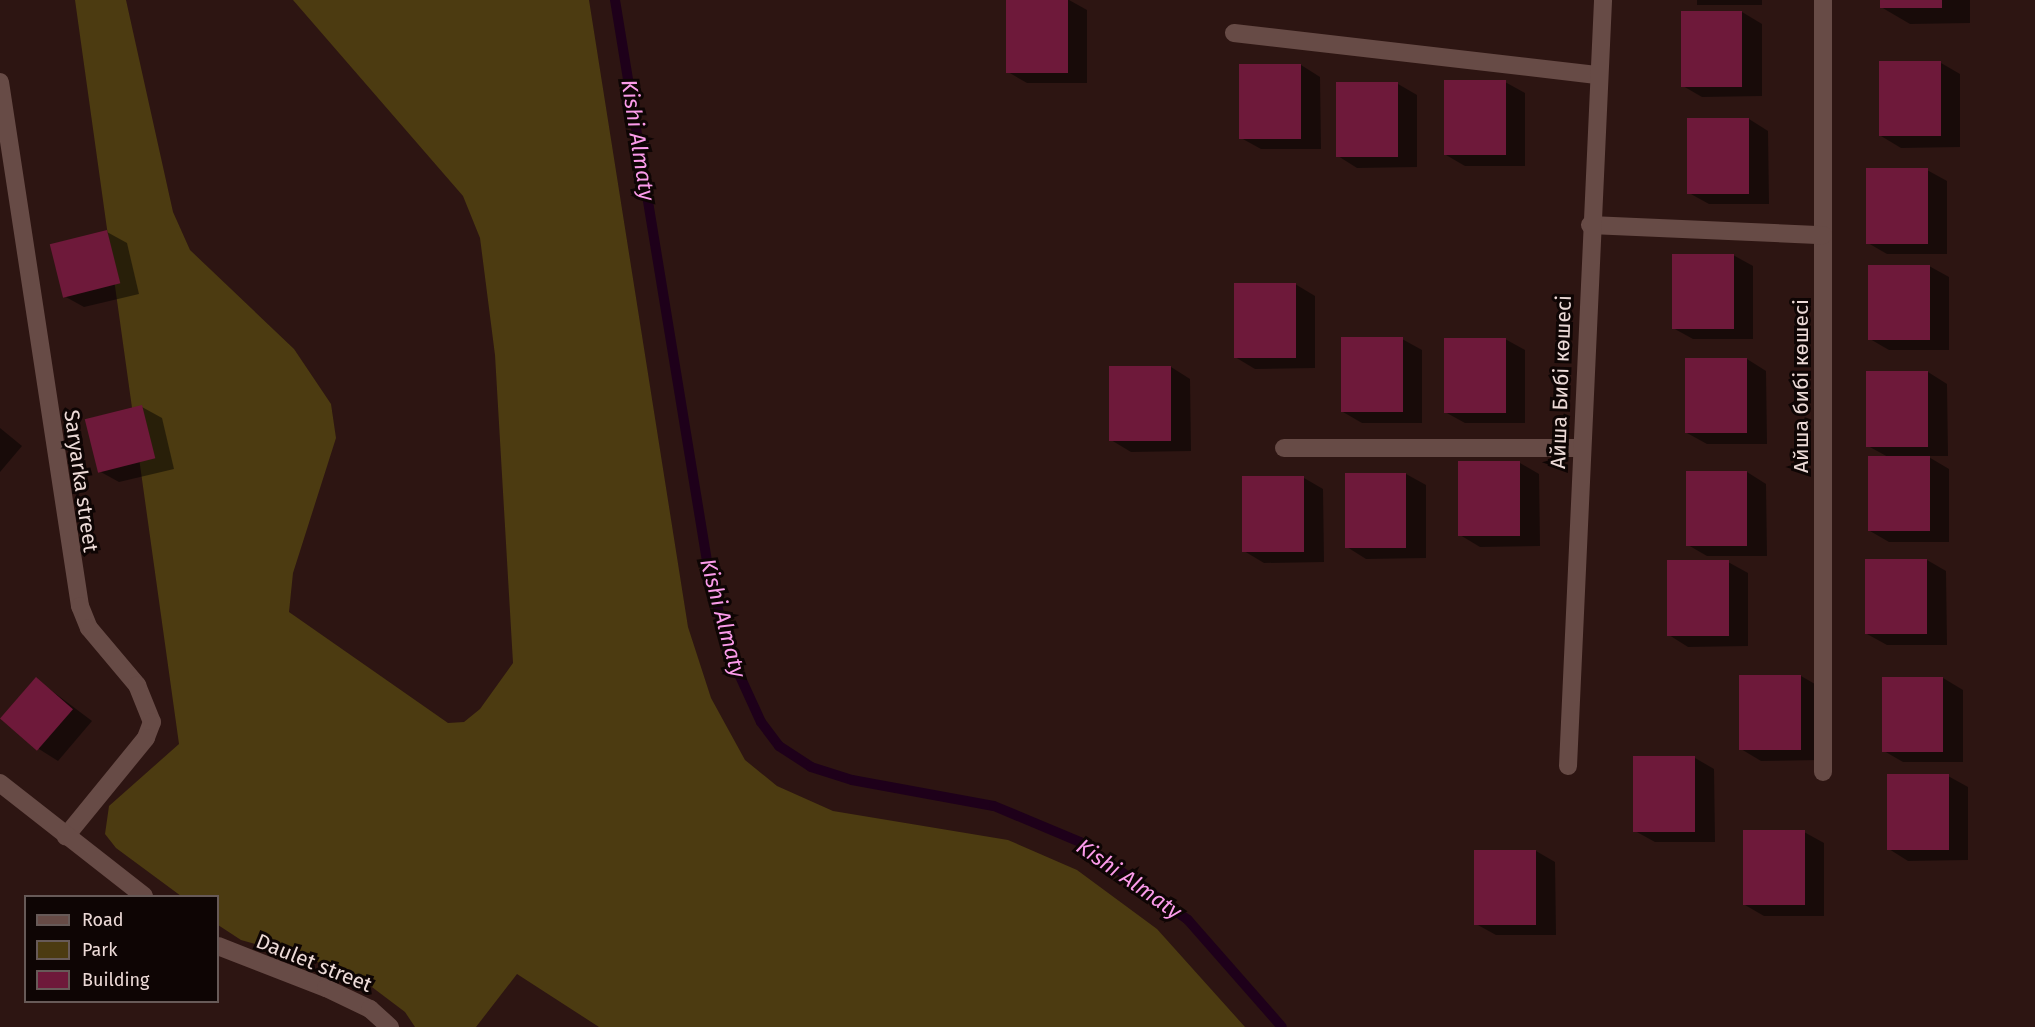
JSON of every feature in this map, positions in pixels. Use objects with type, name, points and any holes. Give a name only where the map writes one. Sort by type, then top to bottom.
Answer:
[{"type":"street","name":"Айша Бибі көшесі","points":[[1568,766],[1590,225],[1603,0]]},
{"type":"street","name":"Айша бибі көшесі","points":[[1823,0],[1823,772]]},
{"type":"street","points":[[1234,33],[1597,75]]},
{"type":"street","name":"Saryarka street","points":[[0,82],[71,568],[89,628],[137,685],[152,722],[146,738],[66,836]]},
{"type":"street","points":[[1590,225],[1823,235]]},
{"type":"street","points":[[1284,448],[1581,448]]},
{"type":"street","points":[[0,783],[141,895]]},
{"type":"street","name":"Daulet street","points":[[219,946],[326,988],[369,1009],[390,1027]]},
{"type":"green space","points":[[75,0],[126,0],[173,212],[190,250],[294,349],[331,404],[336,438],[293,573],[289,612],[448,723],[464,722],[480,709],[513,663],[495,355],[480,238],[463,196],[293,0],[589,0],[688,627],[711,698],[745,760],[777,786],[833,811],[1008,840],[1077,870],[1157,929],[1245,1027],[599,1027],[517,974],[476,1027],[415,1027],[405,1012],[352,972],[241,940],[219,926],[219,895],[180,895],[116,848],[105,834],[109,806],[179,744]]},
{"type":"building","points":[[1006,0],[1068,0],[1068,73],[1006,73]]},
{"type":"building","points":[[1880,0],[1942,0],[1942,8],[1880,8]]},
{"type":"building","points":[[1681,11],[1742,11],[1742,87],[1681,87]]},
{"type":"building","points":[[1879,61],[1941,61],[1941,136],[1879,136]]},
{"type":"building","points":[[1239,64],[1301,64],[1301,139],[1239,139]]},
{"type":"building","points":[[1444,80],[1506,80],[1506,155],[1444,155]]},
{"type":"building","points":[[1336,82],[1398,82],[1398,157],[1336,157]]},
{"type":"building","points":[[1687,118],[1749,118],[1749,194],[1687,194]]},
{"type":"building","points":[[1866,168],[1928,168],[1928,244],[1866,244]]},
{"type":"building","points":[[107,230],[120,283],[63,298],[50,244]]},
{"type":"building","points":[[1672,254],[1734,254],[1734,329],[1672,329]]},
{"type":"building","points":[[1868,265],[1930,265],[1930,340],[1868,340]]},
{"type":"building","points":[[1234,283],[1296,283],[1296,358],[1234,358]]},
{"type":"building","points":[[1341,337],[1403,337],[1403,412],[1341,412]]},
{"type":"building","points":[[1444,338],[1506,338],[1506,413],[1444,413]]},
{"type":"building","points":[[1685,358],[1747,358],[1747,433],[1685,433]]},
{"type":"building","points":[[1109,366],[1171,366],[1171,441],[1109,441]]},
{"type":"building","points":[[1866,371],[1928,371],[1928,447],[1866,447]]},
{"type":"building","points":[[142,405],[155,458],[98,473],[85,419]]},
{"type":"building","points":[[1868,456],[1930,456],[1930,531],[1868,531]]},
{"type":"building","points":[[1458,461],[1520,461],[1520,536],[1458,536]]},
{"type":"building","points":[[1686,471],[1747,471],[1747,546],[1686,546]]},
{"type":"building","points":[[1345,473],[1406,473],[1406,548],[1345,548]]},
{"type":"building","points":[[1242,476],[1304,476],[1304,552],[1242,552]]},
{"type":"building","points":[[1865,559],[1927,559],[1927,634],[1865,634]]},
{"type":"building","points":[[1667,560],[1729,560],[1729,636],[1667,636]]},
{"type":"building","points":[[1739,675],[1801,675],[1801,750],[1739,750]]},
{"type":"building","points":[[36,677],[73,709],[37,751],[0,719]]},
{"type":"building","points":[[1882,677],[1943,677],[1943,752],[1882,752]]},
{"type":"building","points":[[1633,756],[1695,756],[1695,832],[1633,832]]},
{"type":"building","points":[[1887,774],[1949,774],[1949,850],[1887,850]]},
{"type":"building","points":[[1743,830],[1805,830],[1805,905],[1743,905]]},
{"type":"building","points":[[1474,850],[1536,850],[1536,925],[1474,925]]},
{"type":"waterway","name":"Kіshі Almaty","points":[[615,0],[708,567],[728,650],[761,722],[779,746],[811,767],[852,780],[994,806],[1080,842],[1188,920],[1282,1027]]}]
